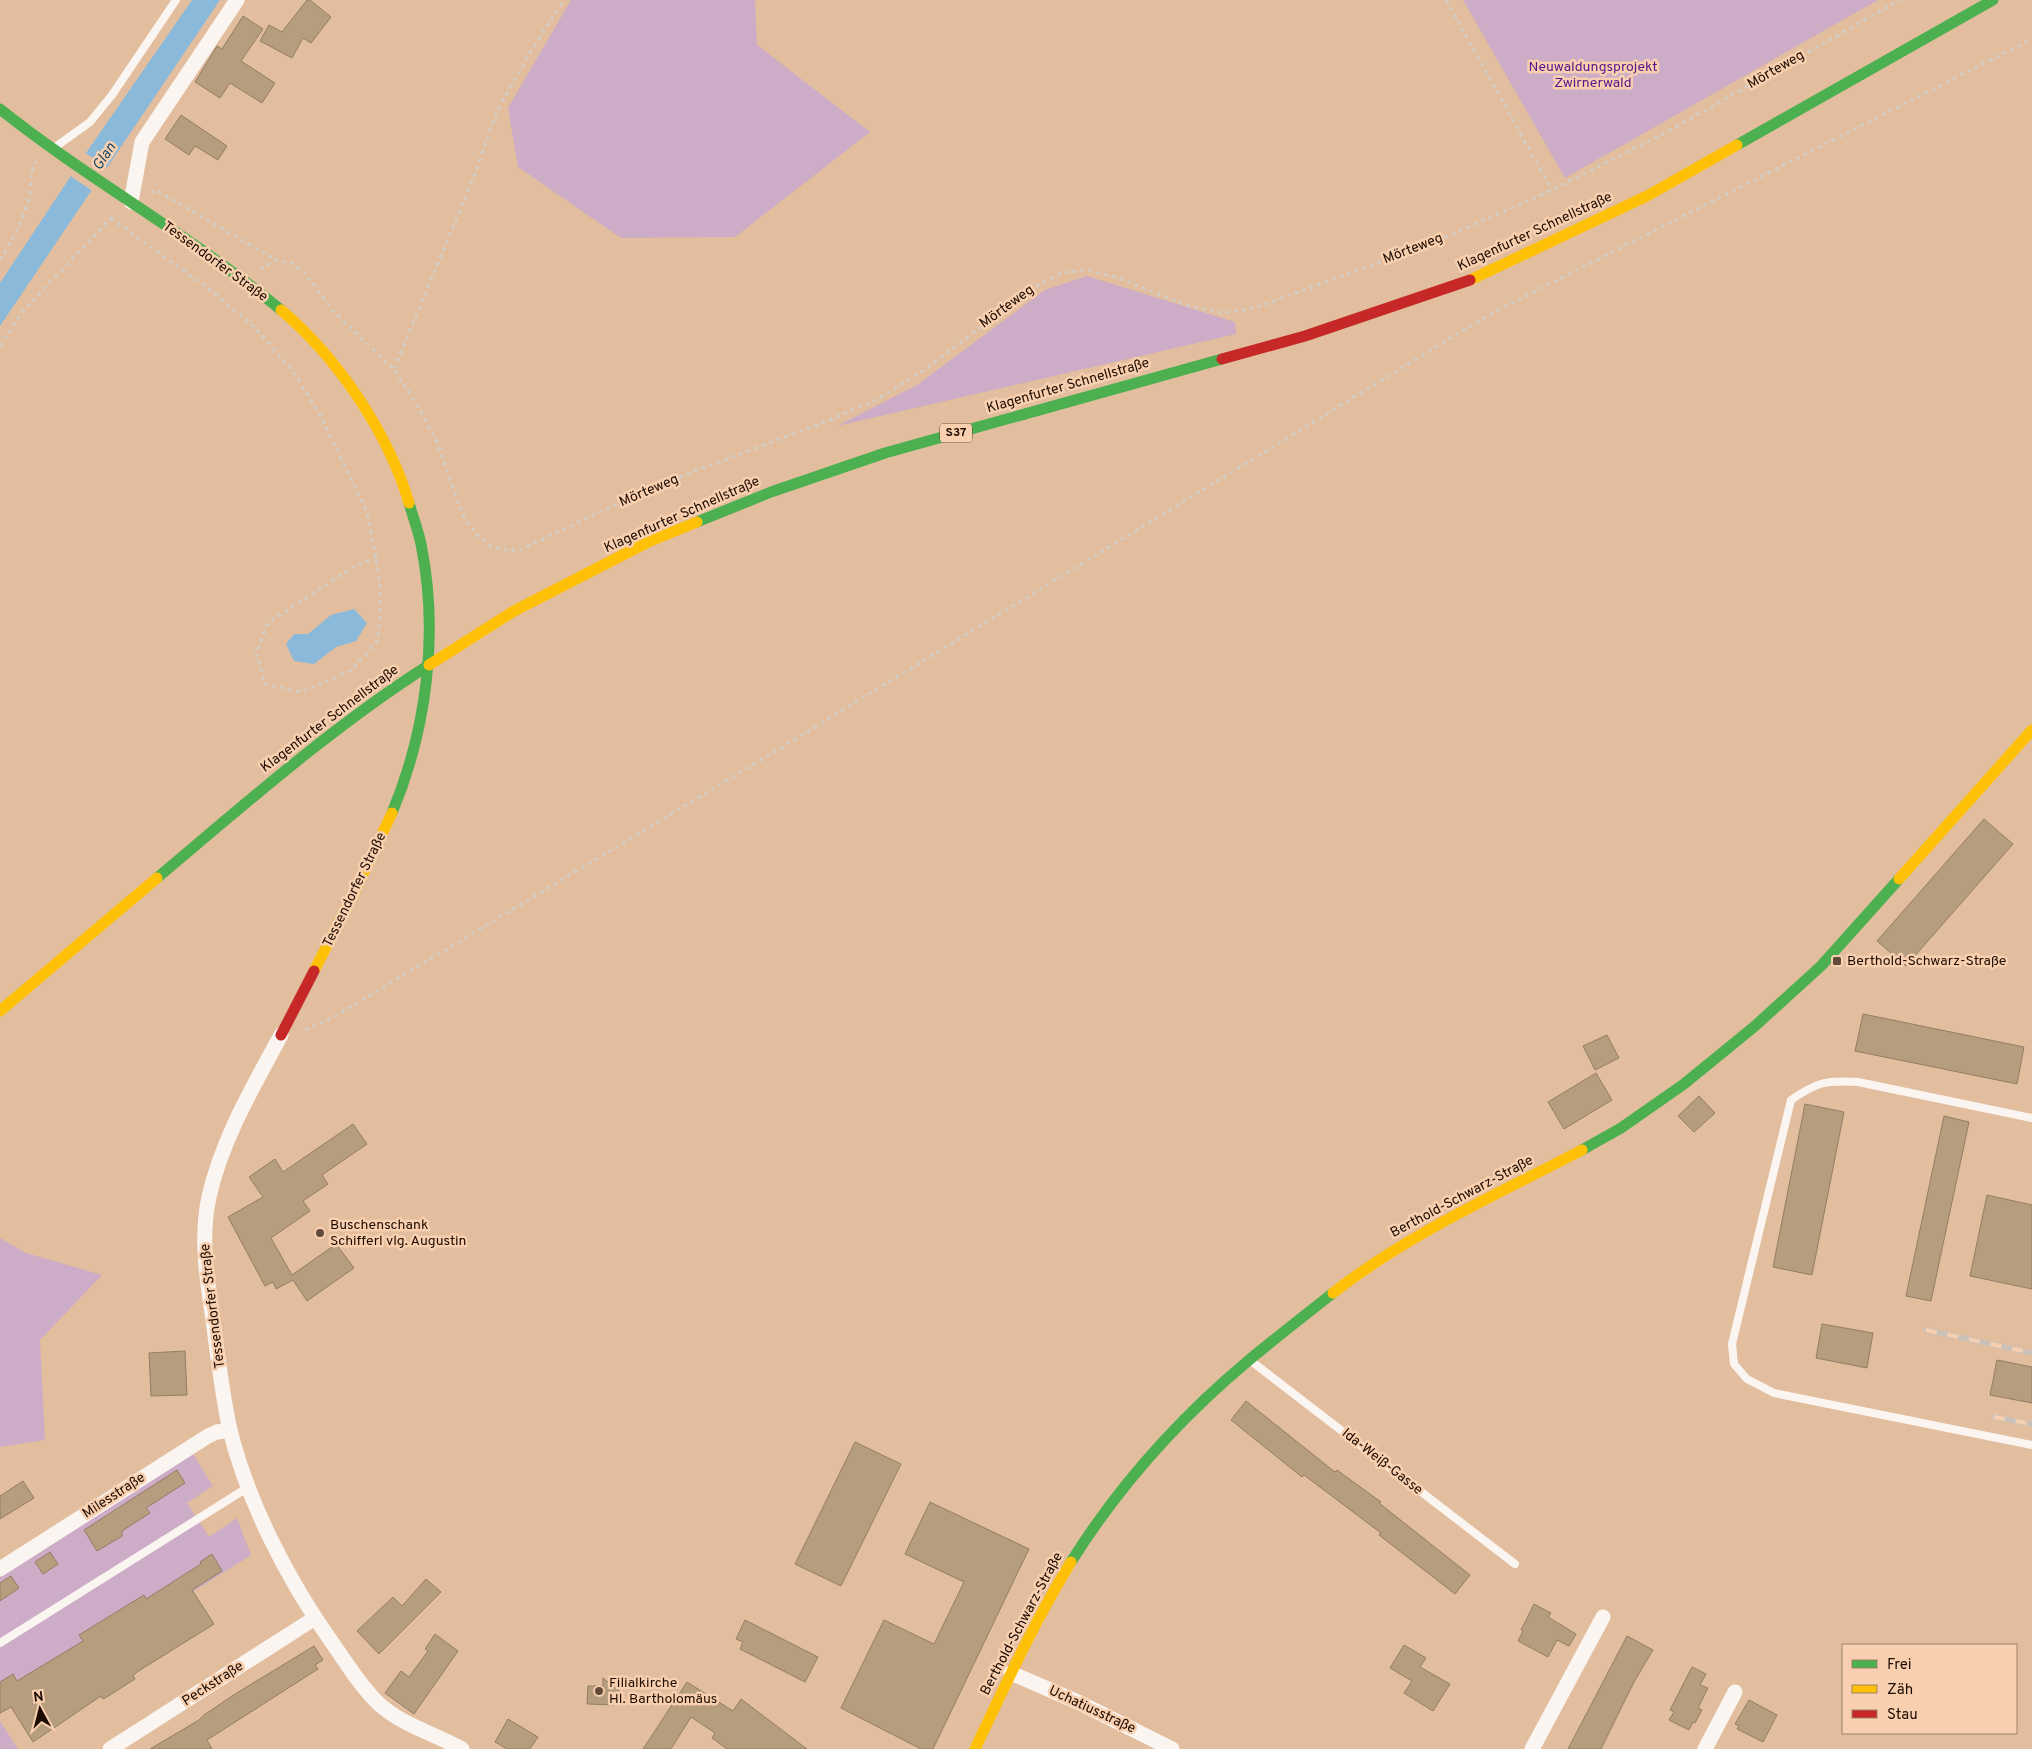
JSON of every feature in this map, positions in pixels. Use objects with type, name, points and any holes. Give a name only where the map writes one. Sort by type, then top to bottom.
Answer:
[{"type":"main road","name":"Klagenfurter Schnellstraße","points":[[0,1011],[260,791],[390,690],[514,611],[648,542],[771,492],[885,453],[1305,336],[1478,277],[1648,196],[1993,0]]},
{"type":"main road","name":"Tessendorfer Straße","points":[[0,109],[52,149],[248,284],[313,340],[365,407],[402,479],[413,511],[422,542],[430,604],[431,645],[420,725],[408,770],[392,815],[349,904],[280,1035]]},
{"type":"main road","name":"Berthold-Schwarz-Straße","points":[[975,1749],[1011,1673],[1055,1588],[1086,1540],[1121,1492],[1167,1439],[1249,1360],[1359,1273],[1422,1234],[1588,1148],[1691,1078],[1755,1026],[1821,966],[2032,730]]},
{"type":"street","points":[[131,202],[142,142],[237,0]]},
{"type":"street","name":"Tessendorfer Straße","points":[[280,1035],[227,1141],[209,1198],[206,1225],[206,1272],[230,1430],[248,1488],[264,1527],[315,1618],[359,1680],[378,1704],[400,1720],[445,1739],[462,1749]]},
{"type":"street","name":"Milesstraße","points":[[0,1569],[208,1436],[230,1430]]},
{"type":"street","points":[[1532,1749],[1603,1616]]},
{"type":"street","name":"Peckstraße","points":[[110,1749],[315,1618]]},
{"type":"street","name":"Uchatiusstraße","points":[[1011,1673],[1080,1703],[1172,1749]]},
{"type":"street","points":[[1705,1749],[1735,1692]]},
{"type":"lane","points":[[52,149],[90,122],[112,95],[176,0]]},
{"type":"lane","points":[[2032,1118],[1858,1082],[1832,1080],[1809,1087],[1791,1100],[1732,1344],[1734,1364],[1747,1379],[1774,1393],[2032,1445]]},
{"type":"lane","name":"Ida-Weiß-Gasse","points":[[1249,1360],[1515,1564]]},
{"type":"lane","points":[[0,1643],[248,1488]]},
{"type":"path","points":[[394,369],[473,179],[497,111],[530,51],[564,0]]},
{"type":"path","points":[[1446,0],[1552,190]]},
{"type":"path","name":"Mörteweg","points":[[131,202],[156,190],[276,260],[291,263],[305,273],[336,313],[394,369],[416,403],[437,442],[464,515],[475,533],[493,548],[517,551],[694,471],[815,426],[876,400],[927,368],[1029,290],[1060,273],[1088,270],[1121,280],[1188,306],[1223,314],[1255,308],[1428,245],[1552,190],[1669,131],[1900,0]]},
{"type":"path","points":[[280,1035],[292,1036],[332,1018],[774,752],[1490,314],[2032,39]]},
{"type":"path","points":[[0,260],[16,234],[29,198],[32,167],[39,156],[52,149]]},
{"type":"path","points":[[0,346],[24,311],[111,218],[131,202]]},
{"type":"path","points":[[111,218],[209,289],[253,325],[293,371],[324,423],[367,512],[376,558],[381,598],[378,640],[350,671],[302,692],[265,684],[256,653],[268,623],[350,569],[376,558]]},
{"type":"path","points":[[248,284],[263,266],[276,260]]},
{"type":"green space","points":[[571,0],[755,0],[757,45],[870,132],[735,237],[621,238],[518,167],[508,108]]},
{"type":"green space","name":"Neuwaldungsprojekt Zwirnerwald","points":[[1463,0],[1878,0],[1565,178]]},
{"type":"green space","points":[[1087,276],[1235,322],[1236,334],[837,426],[917,385],[1045,290]]},
{"type":"green space","points":[[0,1238],[26,1253],[102,1275],[40,1340],[45,1440],[0,1447]]},
{"type":"green space","points":[[193,1454],[213,1486],[187,1503],[209,1537],[237,1518],[251,1555],[0,1714],[0,1577]]},
{"type":"green space","points":[[0,1721],[18,1749],[0,1749]]},
{"type":"water","name":"Glan","points":[[192,0],[220,0],[0,326],[0,283],[88,150]]},
{"type":"water","points":[[354,609],[367,623],[356,641],[336,647],[314,664],[294,661],[286,644],[294,634],[308,634],[331,615]]},
{"type":"pier","points":[[84,152],[109,169],[94,192],[69,175]]},
{"type":"building","points":[[307,0],[310,0],[331,17],[311,43],[303,38],[292,58],[260,41],[269,25],[282,32]]},
{"type":"building","points":[[243,16],[263,29],[241,61],[275,83],[262,103],[230,83],[220,98],[195,82],[217,46],[222,49]]},
{"type":"building","points":[[181,115],[227,146],[218,160],[195,146],[189,155],[165,139]]},
{"type":"building","points":[[1984,819],[2013,844],[1906,966],[1877,941]]},
{"type":"building","points":[[1863,1014],[2024,1047],[2017,1084],[1855,1051]]},
{"type":"building","points":[[1607,1035],[1619,1058],[1595,1070],[1583,1046]]},
{"type":"building","points":[[1596,1073],[1612,1100],[1564,1129],[1548,1102]]},
{"type":"building","points":[[1699,1096],[1715,1113],[1694,1132],[1678,1116]]},
{"type":"building","points":[[1805,1104],[1844,1112],[1812,1275],[1773,1267]]},
{"type":"building","points":[[1944,1116],[1969,1122],[1931,1301],[1906,1296]]},
{"type":"building","points":[[353,1124],[367,1144],[322,1175],[328,1184],[303,1201],[310,1211],[271,1238],[292,1275],[336,1244],[354,1268],[307,1301],[293,1280],[276,1289],[273,1282],[265,1286],[228,1217],[263,1197],[249,1177],[275,1159],[283,1172]]},
{"type":"building","points":[[1987,1195],[2032,1205],[2032,1289],[1970,1276]]},
{"type":"building","points":[[1822,1324],[1873,1333],[1867,1368],[1816,1358]]},
{"type":"building","points":[[185,1351],[187,1395],[151,1396],[149,1353]]},
{"type":"building","points":[[1997,1360],[2032,1367],[2032,1403],[1990,1395]]},
{"type":"building","points":[[1246,1401],[1335,1472],[1337,1470],[1381,1502],[1379,1503],[1470,1575],[1455,1594],[1379,1535],[1381,1533],[1304,1475],[1302,1477],[1231,1420]]},
{"type":"building","points":[[855,1442],[901,1464],[841,1586],[795,1564]]},
{"type":"building","points":[[177,1470],[185,1483],[146,1508],[150,1513],[122,1531],[122,1536],[97,1551],[84,1530]]},
{"type":"building","points":[[23,1481],[34,1498],[0,1519],[0,1496]]},
{"type":"building","points":[[930,1502],[1029,1549],[933,1749],[921,1749],[841,1708],[884,1620],[934,1644],[964,1582],[905,1554]]},
{"type":"building","points":[[50,1552],[58,1564],[43,1574],[35,1562]]},
{"type":"building","points":[[212,1554],[222,1571],[192,1590],[214,1624],[137,1672],[133,1676],[135,1679],[103,1699],[101,1696],[33,1742],[11,1707],[0,1713],[0,1682],[13,1674],[17,1681],[83,1641],[79,1635],[144,1595],[146,1599],[201,1564],[200,1562]]},
{"type":"building","points":[[11,1576],[19,1588],[0,1601],[0,1583]]},
{"type":"building","points":[[426,1579],[441,1592],[379,1654],[357,1631],[393,1597],[402,1606]]},
{"type":"building","points":[[1534,1604],[1551,1613],[1548,1617],[1576,1634],[1569,1646],[1557,1640],[1548,1657],[1518,1641],[1523,1631],[1521,1630]]},
{"type":"building","points":[[745,1620],[818,1657],[805,1682],[740,1649],[743,1642],[736,1639]]},
{"type":"building","points":[[435,1634],[458,1651],[414,1714],[385,1693],[401,1671],[409,1677],[428,1651],[425,1649]]},
{"type":"building","points":[[1627,1636],[1653,1650],[1634,1682],[1601,1749],[1568,1749]]},
{"type":"building","points":[[1404,1645],[1426,1658],[1420,1667],[1450,1684],[1433,1711],[1404,1693],[1412,1681],[1390,1668]]},
{"type":"building","points":[[314,1646],[323,1660],[315,1665],[318,1669],[207,1740],[212,1749],[150,1749],[199,1720],[235,1694]]},
{"type":"building","points":[[1692,1667],[1706,1674],[1700,1685],[1708,1688],[1698,1708],[1702,1710],[1689,1730],[1669,1720],[1674,1712],[1670,1710]]},
{"type":"building","name":"Filialkirche Hl. Bartholomäus","points":[[603,1678],[623,1694],[620,1701],[614,1705],[587,1704],[588,1686],[603,1686]]},
{"type":"building","points":[[687,1682],[733,1711],[741,1699],[807,1749],[727,1749],[712,1738],[715,1733],[691,1717],[671,1749],[643,1749]]},
{"type":"building","points":[[1749,1700],[1777,1715],[1763,1742],[1737,1729],[1739,1726],[1735,1724]]},
{"type":"building","points":[[508,1719],[538,1737],[530,1749],[507,1749],[495,1742]]},
{"type":"railway","points":[[1926,1330],[2032,1353]]},
{"type":"railway","points":[[1994,1417],[2032,1424]]},
{"type":"traffic: fast","points":[[1737,145],[1993,0]]},
{"type":"traffic: fast","points":[[0,109],[69,160],[247,283],[281,310]]},
{"type":"traffic: fast","points":[[697,522],[771,492],[885,453],[1222,359]]},
{"type":"traffic: fast","points":[[392,813],[414,748],[421,714],[429,646],[426,578],[421,544],[409,503]]},
{"type":"traffic: fast","points":[[157,878],[256,794],[324,740],[429,665]]},
{"type":"traffic: fast","points":[[1582,1150],[1621,1128],[1684,1084],[1755,1026],[1821,966],[1899,879]]},
{"type":"traffic: fast","points":[[1071,1562],[1089,1534],[1130,1480],[1175,1429],[1249,1360],[1333,1293]]},
{"type":"traffic: slow","points":[[1470,280],[1647,196],[1737,145]]},
{"type":"traffic: slow","points":[[281,310],[322,350],[358,398],[388,450],[400,476],[409,503]]},
{"type":"traffic: slow","points":[[429,665],[514,611],[648,542],[697,522]]},
{"type":"traffic: slow","points":[[1899,879],[2032,730]]},
{"type":"traffic: slow","points":[[314,971],[392,813]]},
{"type":"traffic: slow","points":[[0,1011],[157,878]]},
{"type":"traffic: slow","points":[[1333,1293],[1423,1233],[1582,1150]]},
{"type":"traffic: slow","points":[[975,1749],[1032,1631],[1071,1562]]},
{"type":"traffic: jam","points":[[1222,359],[1305,336],[1470,280]]},
{"type":"traffic: jam","points":[[281,1035],[314,971]]},
{"type":"place","name":"Berthold-Schwarz-Straße","points":[[1837,961]]},
{"type":"place","name":"Buschenschank Schifferl vlg. Augustin","points":[[320,1233]]},
{"type":"place","name":"Filialkirche Hl. Bartholomäus","points":[[599,1691]]}]
